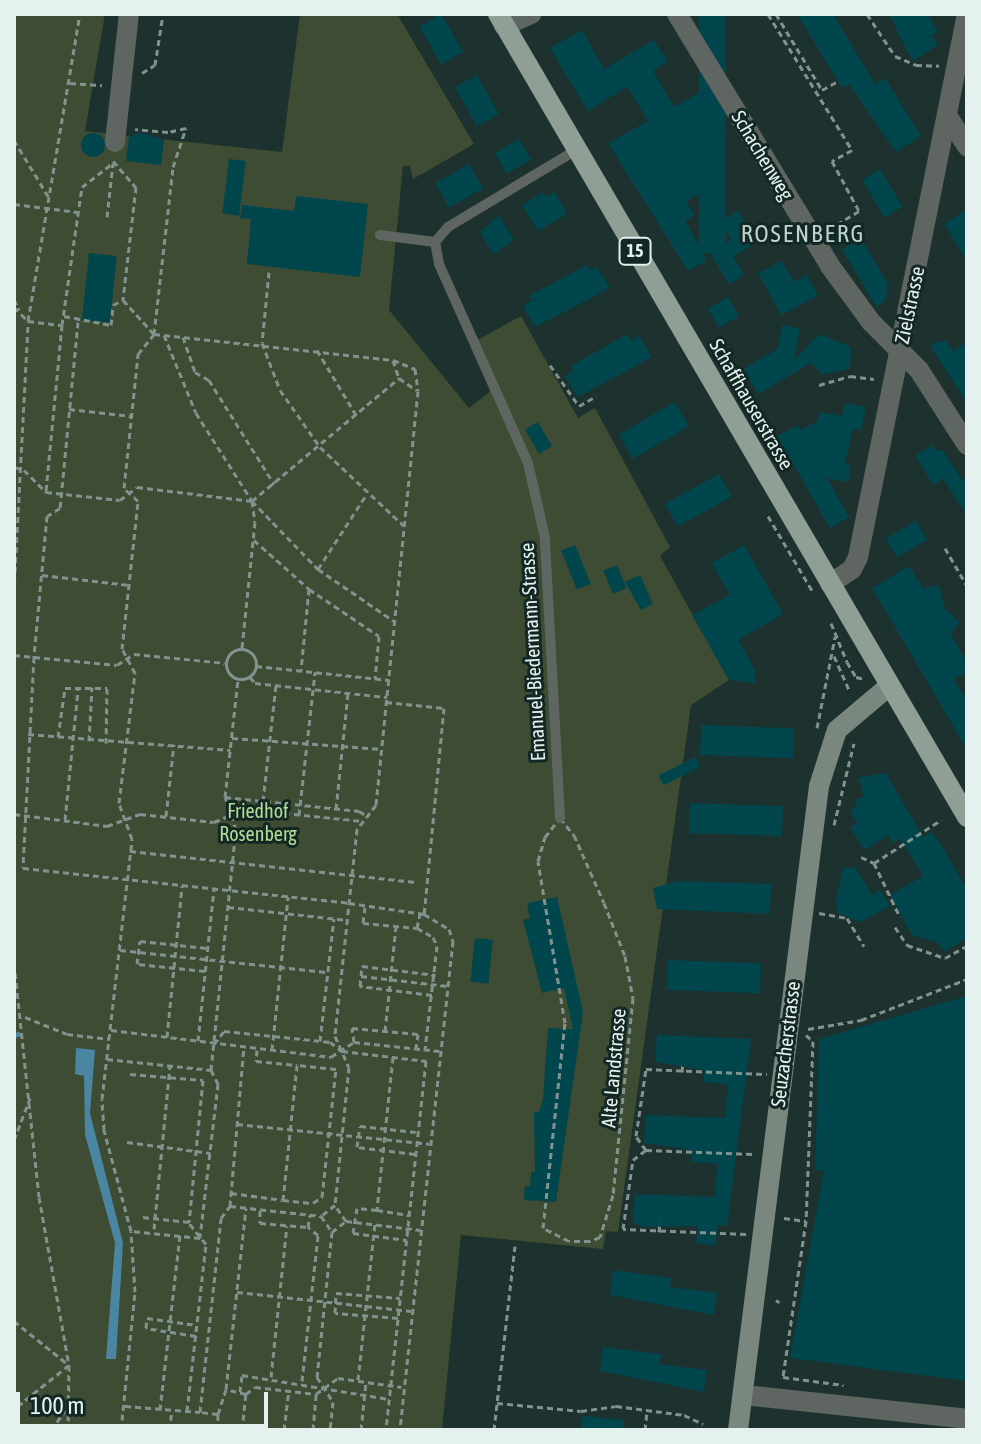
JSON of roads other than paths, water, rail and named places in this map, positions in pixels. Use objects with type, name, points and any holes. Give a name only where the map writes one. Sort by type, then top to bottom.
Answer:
[{"type":"main road","name":"Schaffhauserstrasse","points":[[501,20],[967,817]]},
{"type":"main road","name":"Seuzacherstrasse","points":[[738,1430],[819,786],[837,730],[889,686]]},
{"type":"street","points":[[115,142],[129,14]]},
{"type":"street","points":[[501,20],[531,14]]},
{"type":"street","name":"Schachenweg","points":[[677,14],[814,238],[871,322],[919,370],[967,445]]},
{"type":"street","name":"Zielstrasse","points":[[830,584],[852,569],[858,557],[967,14]]},
{"type":"street","points":[[948,117],[967,146]]},
{"type":"street","points":[[744,1395],[967,1419]]},
{"type":"lane","points":[[380,235],[435,242],[448,227],[576,150]]},
{"type":"lane","name":"Emanuel-Biedermann-Strasse","points":[[435,242],[439,264],[528,463],[545,538],[560,818]]},
{"type":"water","points":[[76,1048],[95,1050],[90,1113],[123,1243],[116,1359],[106,1359],[115,1243],[85,1135],[84,1076],[75,1074]]},
{"type":"waterway","points":[[14,1035],[18,1034]]},
{"type":"district","name":"ROSENBERG","points":[[803,234]]},
{"type":"park label","name":"Friedhof Rosenberg","points":[[258,822]]}]
